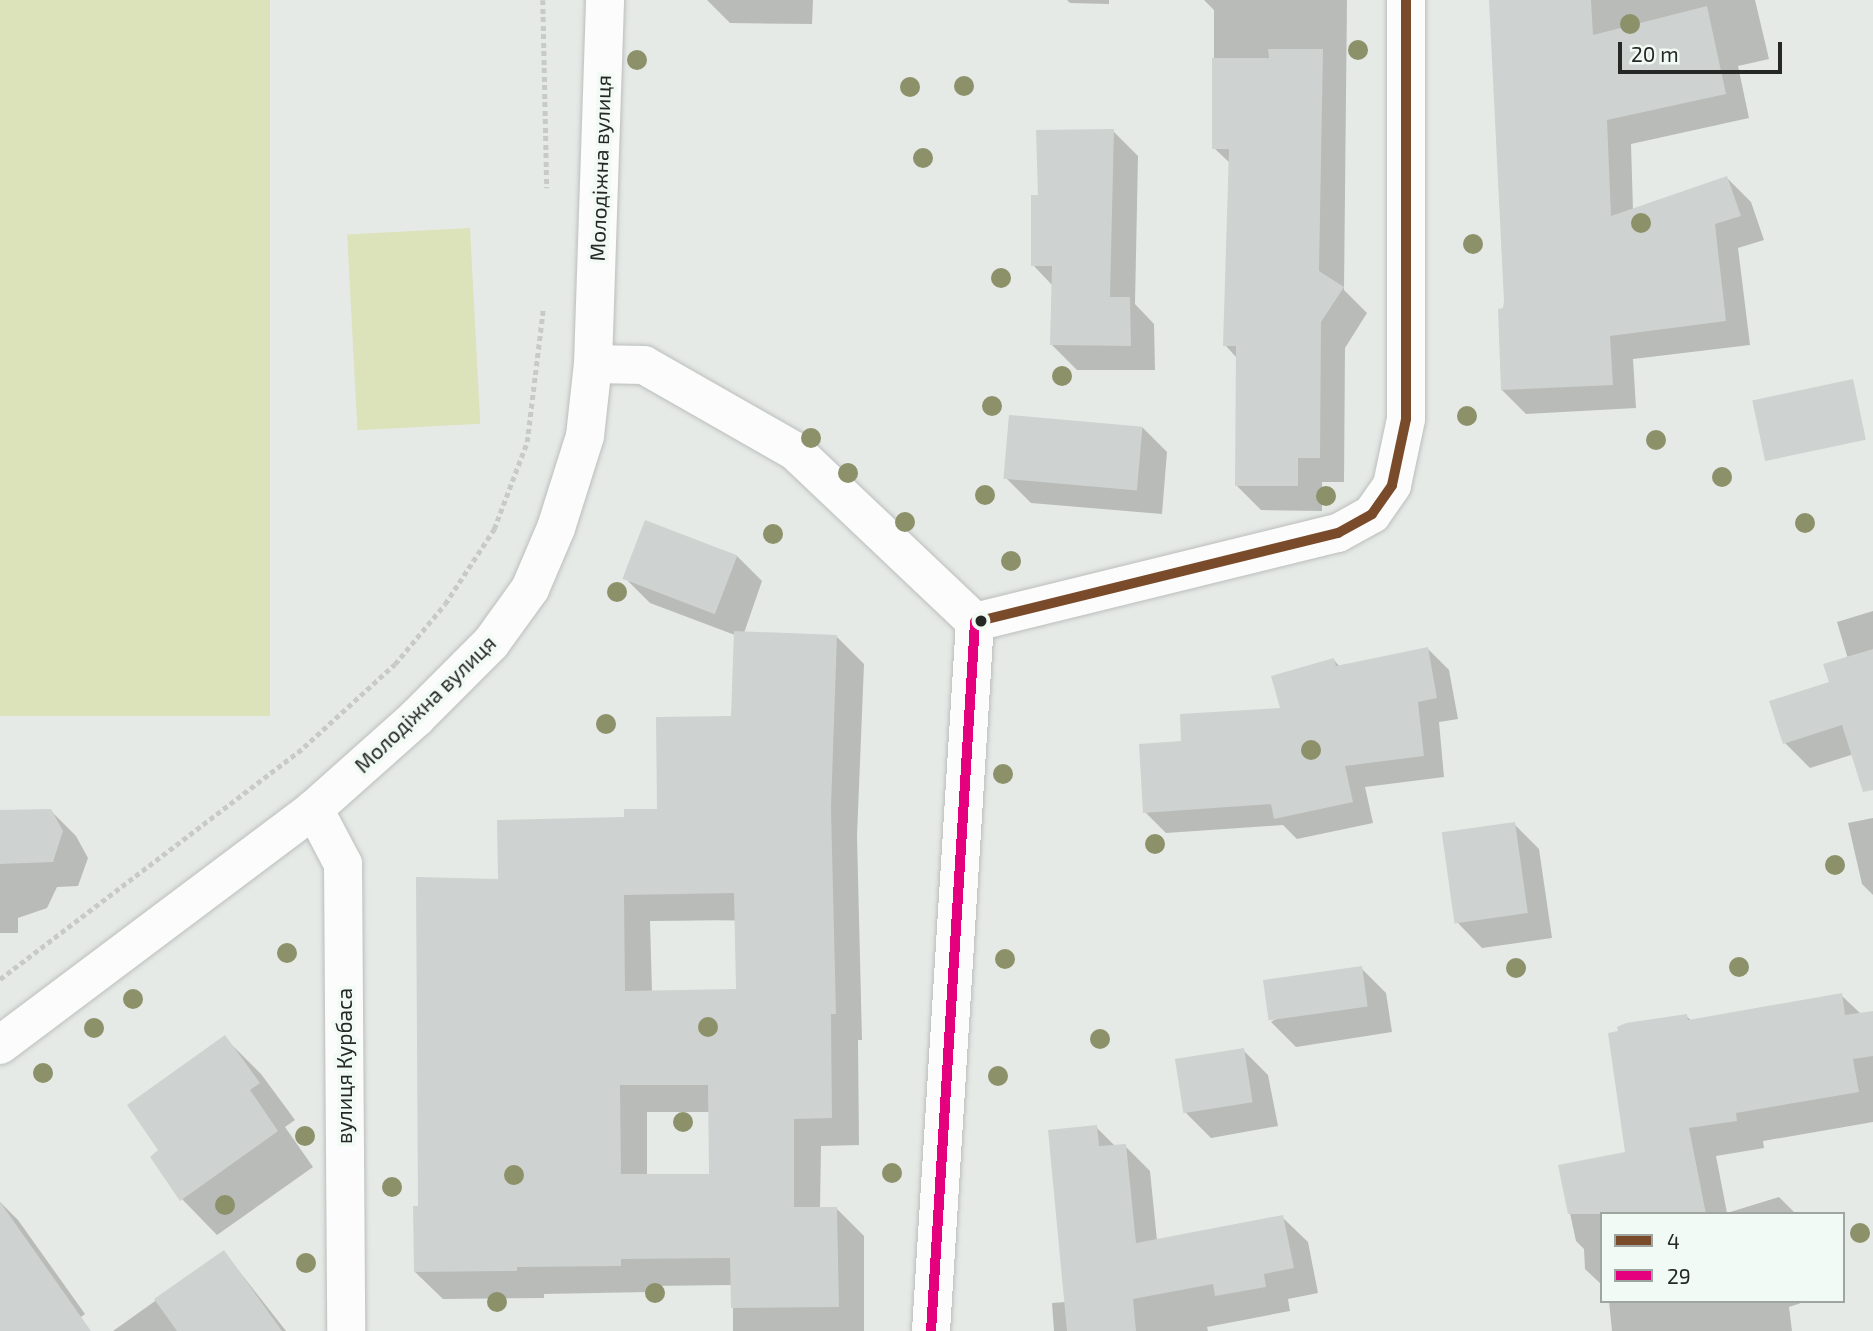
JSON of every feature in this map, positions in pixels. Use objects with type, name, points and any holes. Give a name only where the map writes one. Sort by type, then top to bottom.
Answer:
[{"type":"street","name":"Молодіжна вулиця","points":[[0,1045],[314,809],[482,652],[530,589],[556,528],[585,436],[593,365],[605,0]]},
{"type":"street","points":[[975,622],[1338,533],[1373,514],[1392,485],[1406,419],[1406,0]]},
{"type":"street","points":[[593,365],[644,365],[795,451],[975,622]]},
{"type":"street","points":[[931,1331],[975,622]]},
{"type":"street","name":"вулиця Курбаса","points":[[314,809],[343,864],[346,1331]]},
{"type":"path","points":[[543,0],[547,191]]},
{"type":"path","points":[[0,979],[304,747],[395,664],[445,604],[495,529],[527,442],[544,296]]},
{"type":"green space","points":[[0,0],[270,0],[270,716],[0,716]]},
{"type":"green space","points":[[470,228],[480,424],[357,430],[347,234]]},
{"type":"building","points":[[1489,0],[1591,0],[1593,35],[1707,6],[1726,94],[1607,120],[1611,216],[1727,176],[1741,216],[1715,224],[1726,321],[1610,336],[1613,385],[1501,390],[1498,309],[1503,308],[1504,301]]},
{"type":"building","points":[[1268,49],[1323,49],[1319,271],[1344,287],[1321,322],[1320,458],[1298,458],[1298,486],[1235,486],[1236,346],[1223,346],[1229,149],[1212,149],[1212,58],[1269,58]]},
{"type":"building","points":[[1114,129],[1110,297],[1130,297],[1131,346],[1050,345],[1052,266],[1031,266],[1031,195],[1038,195],[1036,130]]},
{"type":"building","points":[[1853,379],[1866,440],[1765,461],[1752,400]]},
{"type":"building","points":[[1009,415],[1142,427],[1137,490],[1003,479]]},
{"type":"building","points":[[645,520],[737,555],[715,614],[622,579]]},
{"type":"building","points":[[734,631],[837,635],[831,808],[836,1014],[831,1014],[832,1118],[794,1119],[794,1207],[837,1207],[839,1307],[731,1308],[730,1258],[621,1259],[621,1266],[414,1272],[413,1206],[418,1206],[416,877],[498,879],[497,820],[624,817],[624,809],[657,809],[656,717],[731,716]],"holes":[[[734,893],[736,989],[625,991],[624,895]],[[620,1085],[708,1085],[709,1174],[621,1174]]]},
{"type":"building","points":[[1428,647],[1437,698],[1418,702],[1424,756],[1345,766],[1353,802],[1274,819],[1271,804],[1143,813],[1139,744],[1181,741],[1180,714],[1280,708],[1271,676],[1334,658],[1336,666]]},
{"type":"building","points":[[1873,649],[1873,790],[1863,792],[1842,725],[1783,744],[1769,701],[1829,682],[1823,664]]},
{"type":"building","points":[[51,809],[63,831],[53,862],[0,864],[0,810]]},
{"type":"building","points":[[1515,822],[1528,913],[1455,923],[1442,832]]},
{"type":"building","points":[[1362,966],[1368,1007],[1269,1021],[1263,980]]},
{"type":"building","points":[[1842,993],[1845,1015],[1873,1011],[1873,1056],[1853,1059],[1859,1092],[1736,1113],[1737,1121],[1689,1128],[1706,1212],[1568,1214],[1558,1165],[1625,1152],[1608,1033],[1618,1031],[1617,1027],[1626,1023],[1687,1014],[1688,1020]]},
{"type":"building","points":[[225,1035],[260,1083],[250,1090],[278,1131],[180,1201],[150,1157],[158,1150],[127,1105]]},
{"type":"building","points":[[1244,1048],[1253,1102],[1183,1113],[1175,1059]]},
{"type":"building","points":[[1097,1125],[1099,1146],[1126,1144],[1136,1243],[1283,1215],[1294,1268],[1264,1274],[1266,1287],[1215,1296],[1213,1284],[1133,1299],[1136,1331],[1067,1331],[1048,1130]]},
{"type":"building","points":[[0,1202],[91,1331],[0,1331]]},
{"type":"building","points":[[224,1250],[282,1331],[177,1331],[154,1299]]},
{"type":"transit line","name":"4","points":[[975,622],[1338,533],[1372,514],[1392,485],[1406,419],[1406,0]]},
{"type":"transit line","name":"29","points":[[931,1331],[975,622]]}]
